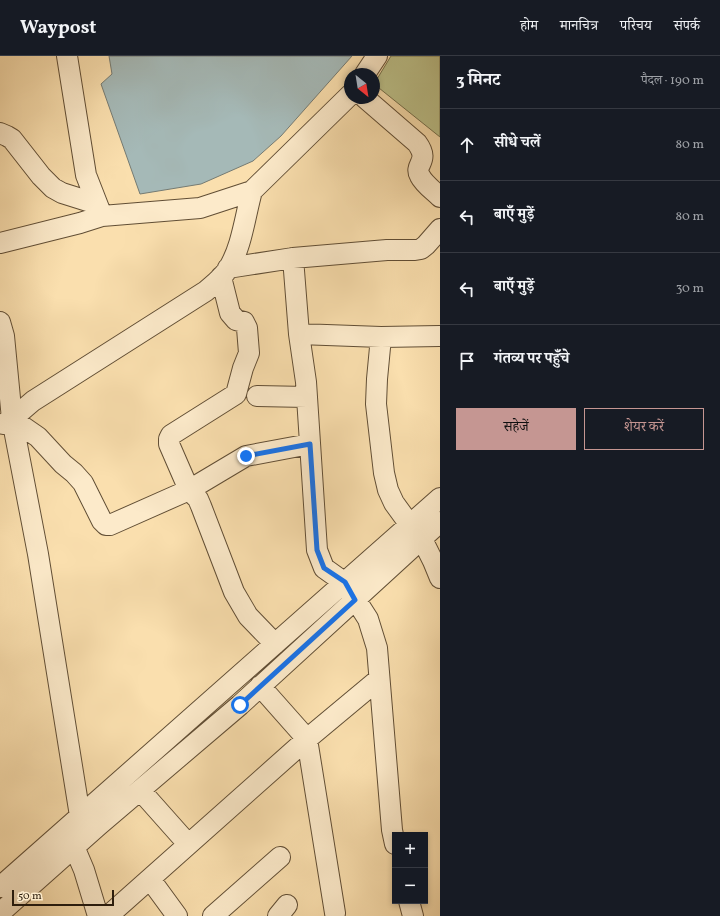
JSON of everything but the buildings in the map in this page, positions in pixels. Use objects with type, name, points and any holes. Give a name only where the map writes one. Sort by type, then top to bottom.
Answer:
[{"type":"street","points":[[67,56],[86,175],[100,210]]},
{"type":"street","points":[[369,68],[377,56]]},
{"type":"street","points":[[0,133],[12,139],[41,176],[53,188],[100,210],[200,208],[252,191],[344,101]]},
{"type":"street","points":[[372,104],[417,143],[422,151],[423,157],[418,170],[419,175],[440,197]]},
{"type":"street","points":[[6,423],[33,401],[206,291],[225,273],[238,245],[252,191]]},
{"type":"street","points":[[0,243],[80,224],[100,210]]},
{"type":"street","points":[[225,273],[292,258],[387,250],[415,250],[426,245],[440,229]]},
{"type":"street","points":[[292,258],[306,397],[317,550],[324,568],[345,582],[368,619],[377,648],[392,832]]},
{"type":"street","points":[[225,273],[230,313],[236,320],[244,322],[247,328],[249,354],[243,368],[236,394],[171,435],[169,444],[189,490],[198,499],[234,592],[248,616],[275,644]]},
{"type":"street","points":[[1,331],[6,423],[38,554],[73,822],[74,848],[84,870],[98,916]]},
{"type":"street","points":[[299,334],[381,337],[440,336]]},
{"type":"street","points":[[381,337],[376,404],[384,473],[388,490],[394,503],[416,532],[440,578]]},
{"type":"street","points":[[257,396],[306,397]]},
{"type":"street","points":[[6,423],[38,437],[63,464],[74,473],[83,483],[102,521],[106,525],[110,525],[189,490],[246,456],[310,444]]},
{"type":"street","points":[[0,913],[260,686],[355,600],[416,532],[440,498]]},
{"type":"street","points":[[0,887],[345,582],[416,532],[440,522]]},
{"type":"street","points":[[108,916],[307,739],[379,679]]},
{"type":"street","points":[[260,686],[307,739],[334,913]]},
{"type":"street","points":[[140,790],[188,844]]},
{"type":"street","points":[[213,916],[280,857]]},
{"type":"street","points":[[150,879],[177,916]]},
{"type":"street","points":[[410,904],[413,916]]},
{"type":"green space","points":[[391,56],[440,56],[440,137],[380,89],[380,74]]},
{"type":"shaded area","points":[[109,56],[352,56],[281,136],[253,161],[201,184],[140,194],[101,84],[112,74]]},
{"type":"route","points":[[240,705],[355,600],[345,582],[324,568],[317,550],[310,444],[246,456]]}]
